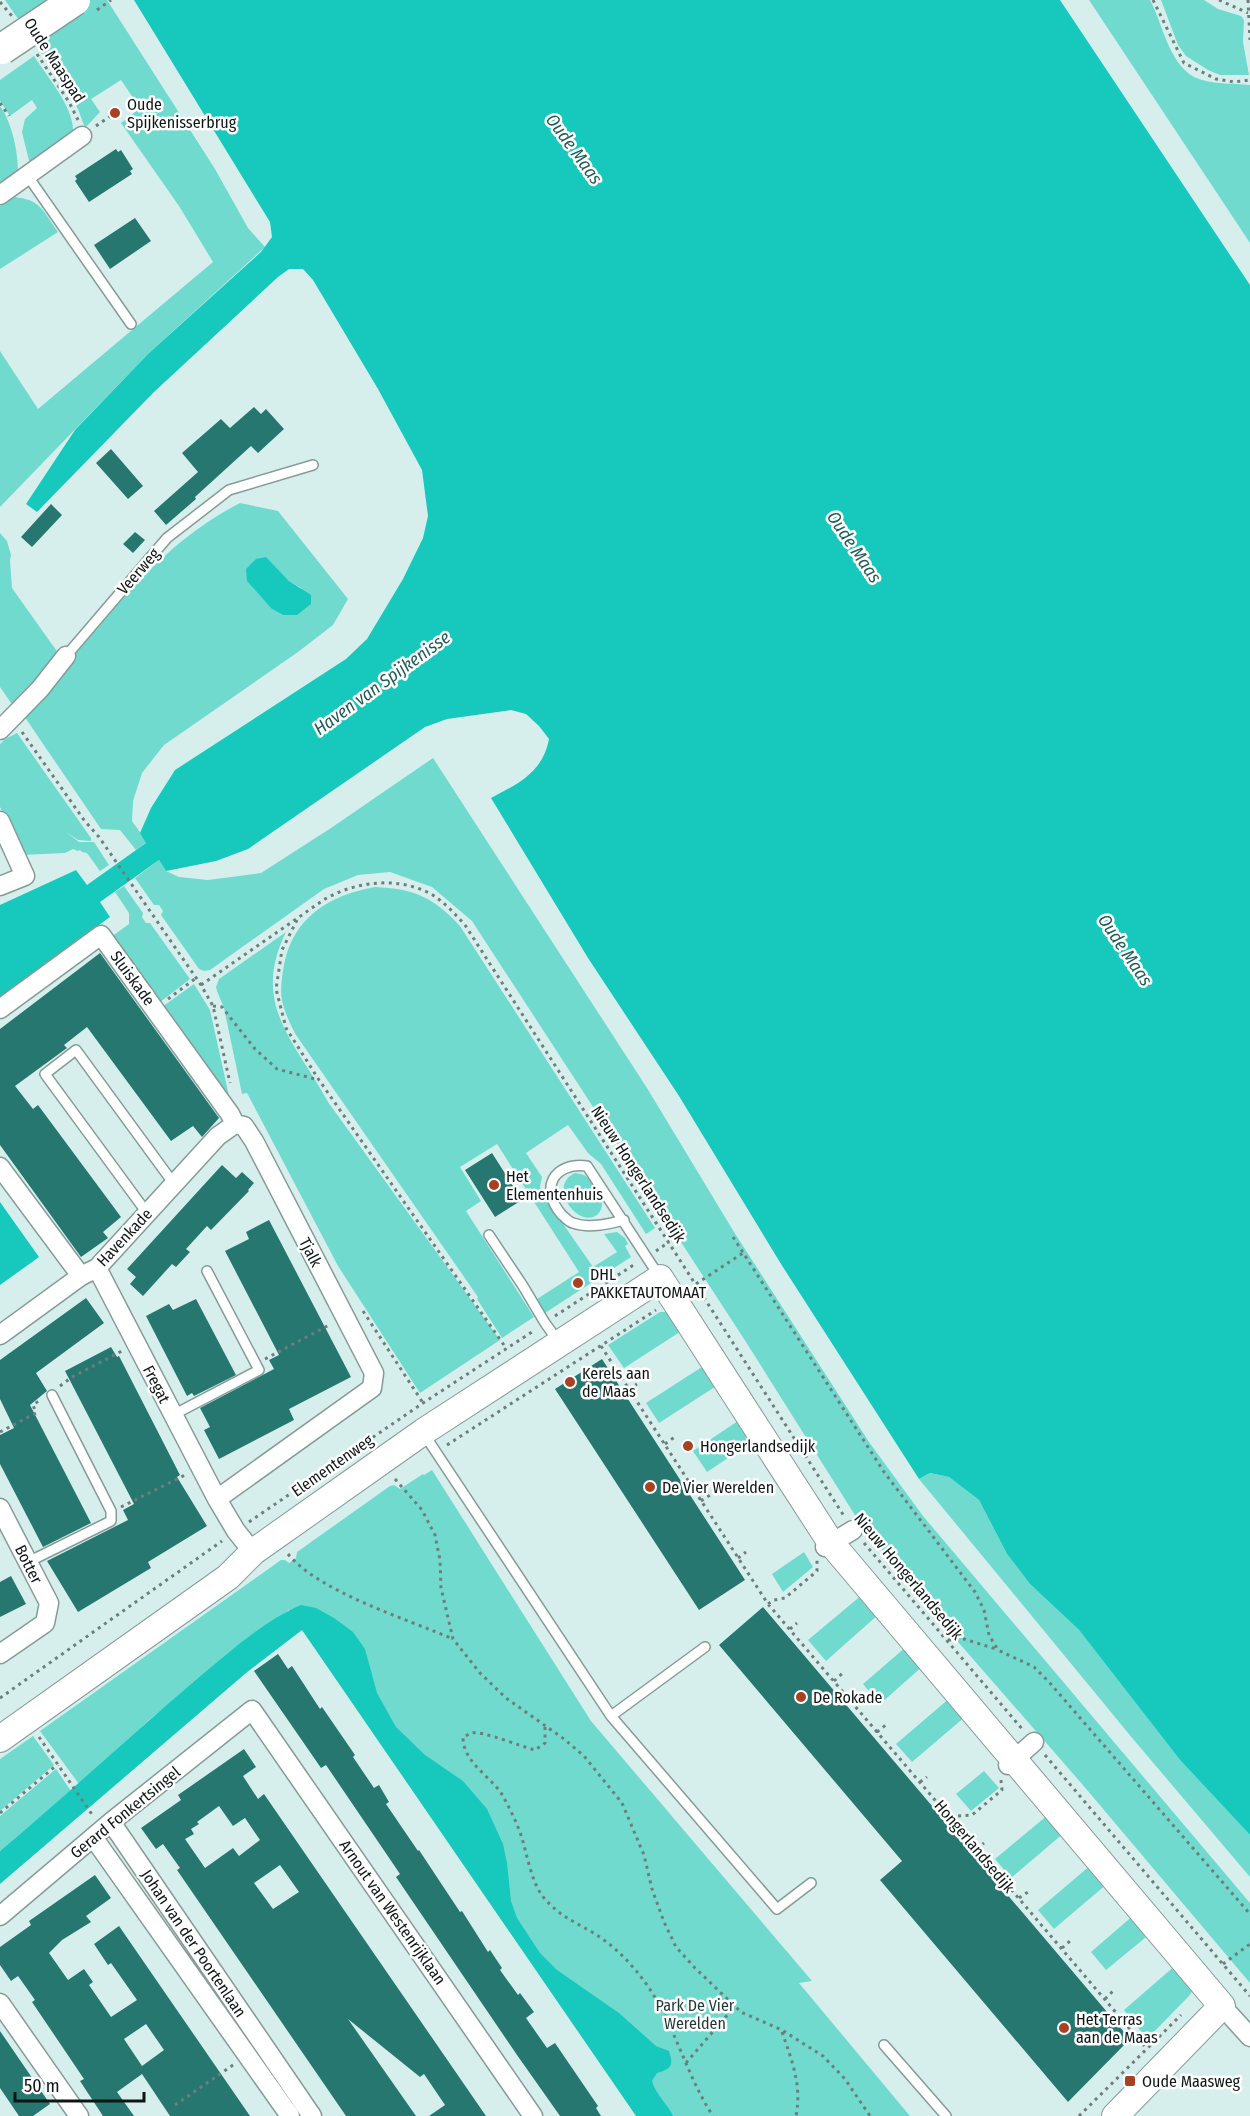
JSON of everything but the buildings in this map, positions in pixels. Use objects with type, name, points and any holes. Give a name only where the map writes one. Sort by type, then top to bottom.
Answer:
[{"type":"main road","points":[[2,49],[75,0]]},
{"type":"street","points":[[0,195],[82,136]]},
{"type":"street","name":"Veerweg","points":[[6,723],[40,689],[66,656]]},
{"type":"street","points":[[0,821],[25,876],[0,886]]},
{"type":"street","name":"Sluiskade","points":[[0,1009],[101,935],[233,1119]]},
{"type":"street","name":"Havenkade","points":[[0,1335],[89,1272],[233,1119]]},
{"type":"street","name":"Tjalk","points":[[217,1499],[372,1388],[374,1372],[254,1141],[244,1126],[233,1119]]},
{"type":"street","points":[[0,1167],[89,1272]]},
{"type":"street","name":"Fregat","points":[[89,1272],[136,1344],[217,1499],[236,1531],[253,1552]]},
{"type":"street","points":[[667,1289],[824,1547],[1008,1765],[1250,2037]]},
{"type":"street","name":"Elementenweg","points":[[0,1720],[217,1566],[253,1552],[430,1442],[560,1344],[667,1289]]},
{"type":"street","name":"Botter","points":[[0,1508],[49,1603],[45,1623],[0,1654]]},
{"type":"street","points":[[824,1547],[853,1530]]},
{"type":"street","name":"Elementenweg","points":[[0,1739],[228,1577],[253,1552]]},
{"type":"street","name":"Gerard Fonkertsingel","points":[[0,1916],[93,1837],[103,1820],[252,1710]]},
{"type":"street","name":"Arnout van Westenrijklaan","points":[[252,1710],[533,2116]]},
{"type":"street","points":[[1008,1765],[1034,1742]]},
{"type":"street","name":"Johan van der Poortenlaan","points":[[103,1820],[312,2116]]},
{"type":"street","name":"Johan van der Poortenlaan","points":[[93,1837],[290,2116]]},
{"type":"street","points":[[1115,2116],[1215,1997]]},
{"type":"street","points":[[0,2003],[79,2116]]},
{"type":"street","points":[[261,2076],[276,2064]]},
{"type":"lane","points":[[27,175],[131,324]]},
{"type":"lane","name":"Veerweg","points":[[66,656],[167,538],[229,490],[313,465]]},
{"type":"lane","points":[[147,1213],[45,1074],[76,1050],[174,1184]]},
{"type":"lane","points":[[624,1220],[588,1226],[570,1223],[557,1209],[549,1188],[553,1177],[560,1170],[574,1164],[587,1166],[624,1220],[667,1289]]},
{"type":"lane","points":[[489,1235],[560,1344]]},
{"type":"lane","points":[[173,1415],[259,1370],[207,1271]]},
{"type":"lane","points":[[28,1563],[111,1521],[111,1511],[55,1391]]},
{"type":"lane","points":[[430,1442],[611,1716],[777,1909],[811,1883]]},
{"type":"lane","points":[[611,1716],[705,1647]]},
{"type":"lane","points":[[884,2044],[946,2116]]},
{"type":"path","points":[[1153,0],[1184,63],[1216,79],[1234,82],[1250,80]]},
{"type":"path","points":[[1219,0],[1248,13]]},
{"type":"path","points":[[1248,0],[1250,40]]},
{"type":"path","name":"Oude Maaspad","points":[[0,2],[17,23]]},
{"type":"path","name":"Oude Maaspad","points":[[32,47],[69,102],[82,136]]},
{"type":"path","points":[[0,103],[9,116]]},
{"type":"path","points":[[82,136],[115,113]]},
{"type":"path","points":[[6,723],[99,837],[213,1006],[233,1096],[233,1119]]},
{"type":"path","name":"Nieuw Hongerlandsedijk","points":[[201,986],[340,890],[390,882],[426,891],[447,906],[465,925],[853,1530],[1250,1996]]},
{"type":"path","points":[[298,918],[282,950],[276,989],[286,1028],[319,1080],[506,1348]]},
{"type":"path","points":[[155,1010],[196,978]]},
{"type":"path","points":[[213,1006],[222,1007],[255,1049],[277,1070],[319,1080]]},
{"type":"path","points":[[733,1237],[884,1472],[975,1592],[984,1610],[989,1635],[998,1650]]},
{"type":"path","name":"Elementenweg","points":[[0,1698],[416,1407],[669,1242]]},
{"type":"path","points":[[430,1442],[600,1346],[667,1289],[696,1284],[743,1253]]},
{"type":"path","points":[[256,1364],[345,1317]]},
{"type":"path","points":[[55,1391],[72,1377],[136,1344]]},
{"type":"path","name":"Hongerlandsedijk","points":[[600,1346],[768,1604],[1147,2049]]},
{"type":"path","points":[[628,1389],[637,1384]]},
{"type":"path","points":[[0,1432],[36,1413],[33,1405],[42,1399]]},
{"type":"path","points":[[664,1444],[676,1436]]},
{"type":"path","points":[[111,1511],[200,1467]]},
{"type":"path","points":[[403,1474],[395,1479],[422,1510],[435,1535],[440,1560],[441,1588],[453,1639],[464,1655],[506,1698],[584,1756],[622,1803],[644,1855],[664,1922],[676,1947],[741,2012],[782,2030],[823,2056],[845,2079],[870,2116]]},
{"type":"path","points":[[701,1501],[713,1493]]},
{"type":"path","points":[[768,1604],[785,1598],[817,1570],[824,1547]]},
{"type":"path","points":[[279,1560],[296,1548]]},
{"type":"path","points":[[738,1558],[746,1552]]},
{"type":"path","points":[[288,1554],[296,1564],[360,1602],[453,1639]]},
{"type":"path","points":[[790,1629],[797,1623]]},
{"type":"path","points":[[947,1640],[964,1639],[998,1650],[1034,1667],[1050,1682],[1250,1914]]},
{"type":"path","points":[[834,1681],[844,1672]]},
{"type":"path","points":[[877,1732],[887,1724]]},
{"type":"path","points":[[545,1727],[545,1743],[535,1750],[486,1733],[472,1732],[463,1737],[463,1746],[466,1754],[501,1792],[510,1809],[541,1895],[560,1915],[593,1933],[626,1957],[649,1988],[670,2027],[703,2102],[713,2116]]},
{"type":"path","points":[[35,1731],[68,1779],[103,1820]]},
{"type":"path","points":[[0,1813],[58,1764]]},
{"type":"path","points":[[952,1820],[957,1816],[972,1815],[1002,1790],[1008,1765]]},
{"type":"path","points":[[920,1782],[927,1777]]},
{"type":"path","points":[[977,1849],[984,1843]]},
{"type":"path","points":[[1019,1898],[1028,1892]]},
{"type":"path","points":[[1062,1948],[1071,1940]]},
{"type":"path","points":[[1223,1964],[1250,1944]]},
{"type":"path","points":[[1215,1997],[1226,1968]]},
{"type":"path","points":[[1105,1999],[1114,1990]]},
{"type":"path","points":[[686,2063],[735,2006]]},
{"type":"path","points":[[1079,2116],[1181,2015]]},
{"type":"path","points":[[782,2030],[794,2067],[800,2098],[796,2116]]},
{"type":"path","points":[[175,2105],[247,2055]]},
{"type":"green space","points":[[5,0],[107,0],[215,169],[248,228],[265,247],[148,354],[0,507],[0,351],[38,409],[213,262],[179,206],[121,123],[140,108],[121,80],[91,99],[100,112],[85,128],[78,109],[67,90]]},
{"type":"green space","points":[[1089,0],[1150,0],[1172,52],[1185,70],[1194,77],[1207,81],[1250,85],[1250,243]]},
{"type":"green space","points":[[1161,0],[1204,0],[1218,9],[1241,16],[1244,20],[1243,42],[1249,75],[1220,75],[1186,56],[1178,45]]},
{"type":"green space","points":[[34,56],[65,103],[70,113],[73,133],[30,165],[22,132],[25,119],[37,108],[32,100],[10,116],[0,101],[0,80]]},
{"type":"green space","points":[[0,106],[11,129],[18,164],[18,172],[4,187],[0,181]]},
{"type":"green space","points":[[13,197],[36,203],[58,232],[0,269],[0,206]]},
{"type":"green space","points":[[240,503],[278,511],[348,599],[333,625],[164,745],[142,773],[133,801],[132,821],[147,842],[136,850],[120,830],[101,829],[22,713],[148,572],[190,535]],"holes":[[[266,558],[289,581],[301,588],[297,615],[283,615],[272,609]]]},
{"type":"green space","points":[[0,533],[7,541],[11,555],[12,588],[61,657],[17,704],[11,703],[0,687]]},
{"type":"green space","points":[[17,733],[91,841],[78,840],[66,832],[79,842],[94,842],[109,865],[100,871],[87,853],[80,850],[22,855],[0,807],[0,744]]},
{"type":"green space","points":[[433,758],[647,1088],[734,1232],[869,1442],[923,1516],[1250,1903],[1250,1983],[959,1643],[858,1520],[746,1342],[472,921],[432,887],[390,872],[358,875],[324,889],[210,970],[204,971],[199,969],[161,915],[163,911],[159,905],[154,905],[135,878],[159,860],[166,871],[179,877],[208,880],[261,873]]},
{"type":"green space","points":[[124,886],[143,913],[142,917],[146,923],[150,923],[190,979],[159,1003],[111,937],[129,924],[129,913],[115,892]]},
{"type":"green space","points":[[375,887],[401,890],[422,896],[441,908],[460,926],[655,1228],[646,1234],[601,1164],[588,1153],[568,1125],[526,1153],[542,1177],[540,1187],[543,1195],[593,1267],[617,1252],[604,1234],[617,1232],[625,1238],[628,1244],[625,1246],[631,1257],[545,1313],[537,1299],[579,1272],[497,1144],[460,1167],[481,1201],[466,1211],[534,1317],[502,1338],[477,1299],[478,1297],[296,1035],[283,1005],[281,988],[284,965],[289,948],[305,921],[316,911],[343,896]]},
{"type":"green space","points":[[286,932],[276,958],[273,981],[275,1002],[291,1041],[328,1102],[500,1340],[420,1393],[338,1266],[247,1093],[242,1094],[224,1008],[216,987],[219,979]]},
{"type":"green space","points":[[194,984],[210,1010],[229,1096],[162,1007]]},
{"type":"green space","points":[[575,1173],[587,1177],[595,1185],[602,1200],[601,1210],[590,1218],[582,1217],[575,1212],[565,1196],[564,1187],[567,1179]]},
{"type":"green space","points":[[660,1312],[668,1312],[683,1330],[624,1368],[608,1345]]},
{"type":"green space","points":[[705,1365],[718,1385],[659,1423],[646,1403]]},
{"type":"green space","points":[[741,1419],[755,1440],[707,1472],[693,1451]]},
{"type":"green space","name":"Park De Vier Werelden","points":[[432,1470],[591,1721],[812,1981],[799,1983],[910,2116],[645,2116],[289,1610],[215,1665],[149,1720],[79,1784],[40,1731],[281,1560],[289,1563],[296,1558],[297,1552],[390,1486],[394,1485],[400,1489]]},
{"type":"green space","points":[[930,1473],[949,1477],[979,1500],[1007,1554],[1030,1584],[1079,1630],[1180,1760],[1250,1835],[1250,1877],[919,1479]]},
{"type":"green space","points":[[804,1552],[813,1567],[783,1592],[772,1574]]},
{"type":"green space","points":[[863,1594],[879,1614],[826,1661],[808,1640]]},
{"type":"green space","points":[[907,1646],[923,1666],[880,1704],[863,1684]]},
{"type":"green space","points":[[951,1697],[966,1716],[912,1762],[896,1744]]},
{"type":"green space","points":[[33,1736],[54,1765],[0,1811],[0,1759]]},
{"type":"green space","points":[[56,1769],[71,1791],[0,1851],[0,1816]]},
{"type":"green space","points":[[984,1771],[999,1788],[971,1811],[956,1794]]},
{"type":"green space","points":[[1049,1814],[1065,1832],[1011,1878],[995,1859]]},
{"type":"green space","points":[[1092,1864],[1108,1883],[1054,1929],[1038,1910]]},
{"type":"green space","points":[[1135,1914],[1151,1933],[1106,1970],[1091,1952]]},
{"type":"green space","points":[[1177,1964],[1193,1990],[1147,2039],[1124,2010]]},
{"type":"water","points":[[134,0],[1060,0],[1250,285],[1250,1835],[1180,1760],[1079,1630],[1030,1584],[1007,1554],[979,1500],[949,1477],[930,1473],[919,1479],[781,1264],[679,1096],[588,958],[491,798],[528,776],[546,750],[549,739],[526,714],[511,710],[447,719],[425,727],[248,849],[216,861],[166,871],[159,860],[100,902],[110,917],[0,997],[0,905],[76,870],[87,885],[146,843],[140,833],[151,808],[175,770],[346,659],[367,639],[403,579],[423,538],[428,516],[422,470],[378,389],[313,280],[303,269],[289,269],[278,277],[154,392],[37,512],[26,504],[75,430],[148,354],[261,252],[272,237],[270,222]]},
{"type":"water","points":[[266,557],[289,581],[311,595],[311,604],[297,615],[283,615],[272,609],[247,581],[246,569],[256,559]]},
{"type":"water","points":[[0,1202],[39,1257],[0,1285]]},
{"type":"water","points":[[301,1605],[316,1608],[353,1632],[365,1649],[377,1693],[396,1727],[425,1755],[463,1781],[487,1809],[503,1844],[511,1901],[517,1918],[540,1953],[557,1970],[619,2013],[656,2046],[669,2051],[670,2066],[657,2073],[652,2081],[673,2116],[636,2116],[302,1630],[246,1673],[0,1884],[0,1851],[234,1648],[273,1620]]},
{"type":"place","name":"Oude Spijkenisserbrug","points":[[115,113]]},
{"type":"place","name":"Het Elementenhuis","points":[[494,1185]]},
{"type":"place","name":"DHL PAKKETAUTOMAAT","points":[[578,1283]]},
{"type":"place","name":"Kerels aan de Maas","points":[[570,1382]]},
{"type":"place","name":"Hongerlandsedijk","points":[[688,1446]]},
{"type":"place","name":"De Vier Werelden","points":[[650,1487]]},
{"type":"place","name":"De Rokade","points":[[801,1697]]},
{"type":"place","name":"Het Terras aan de Maas","points":[[1064,2028]]},
{"type":"place","name":"Oude Maasweg","points":[[1130,2081]]},
{"type":"water label","name":"Oude Maas","points":[[574,149]]},
{"type":"water label","name":"Oude Maas","points":[[854,547]]},
{"type":"water label","name":"Haven van Spijkenisse","points":[[382,683]]},
{"type":"water label","name":"Oude Maas","points":[[1125,950]]}]
